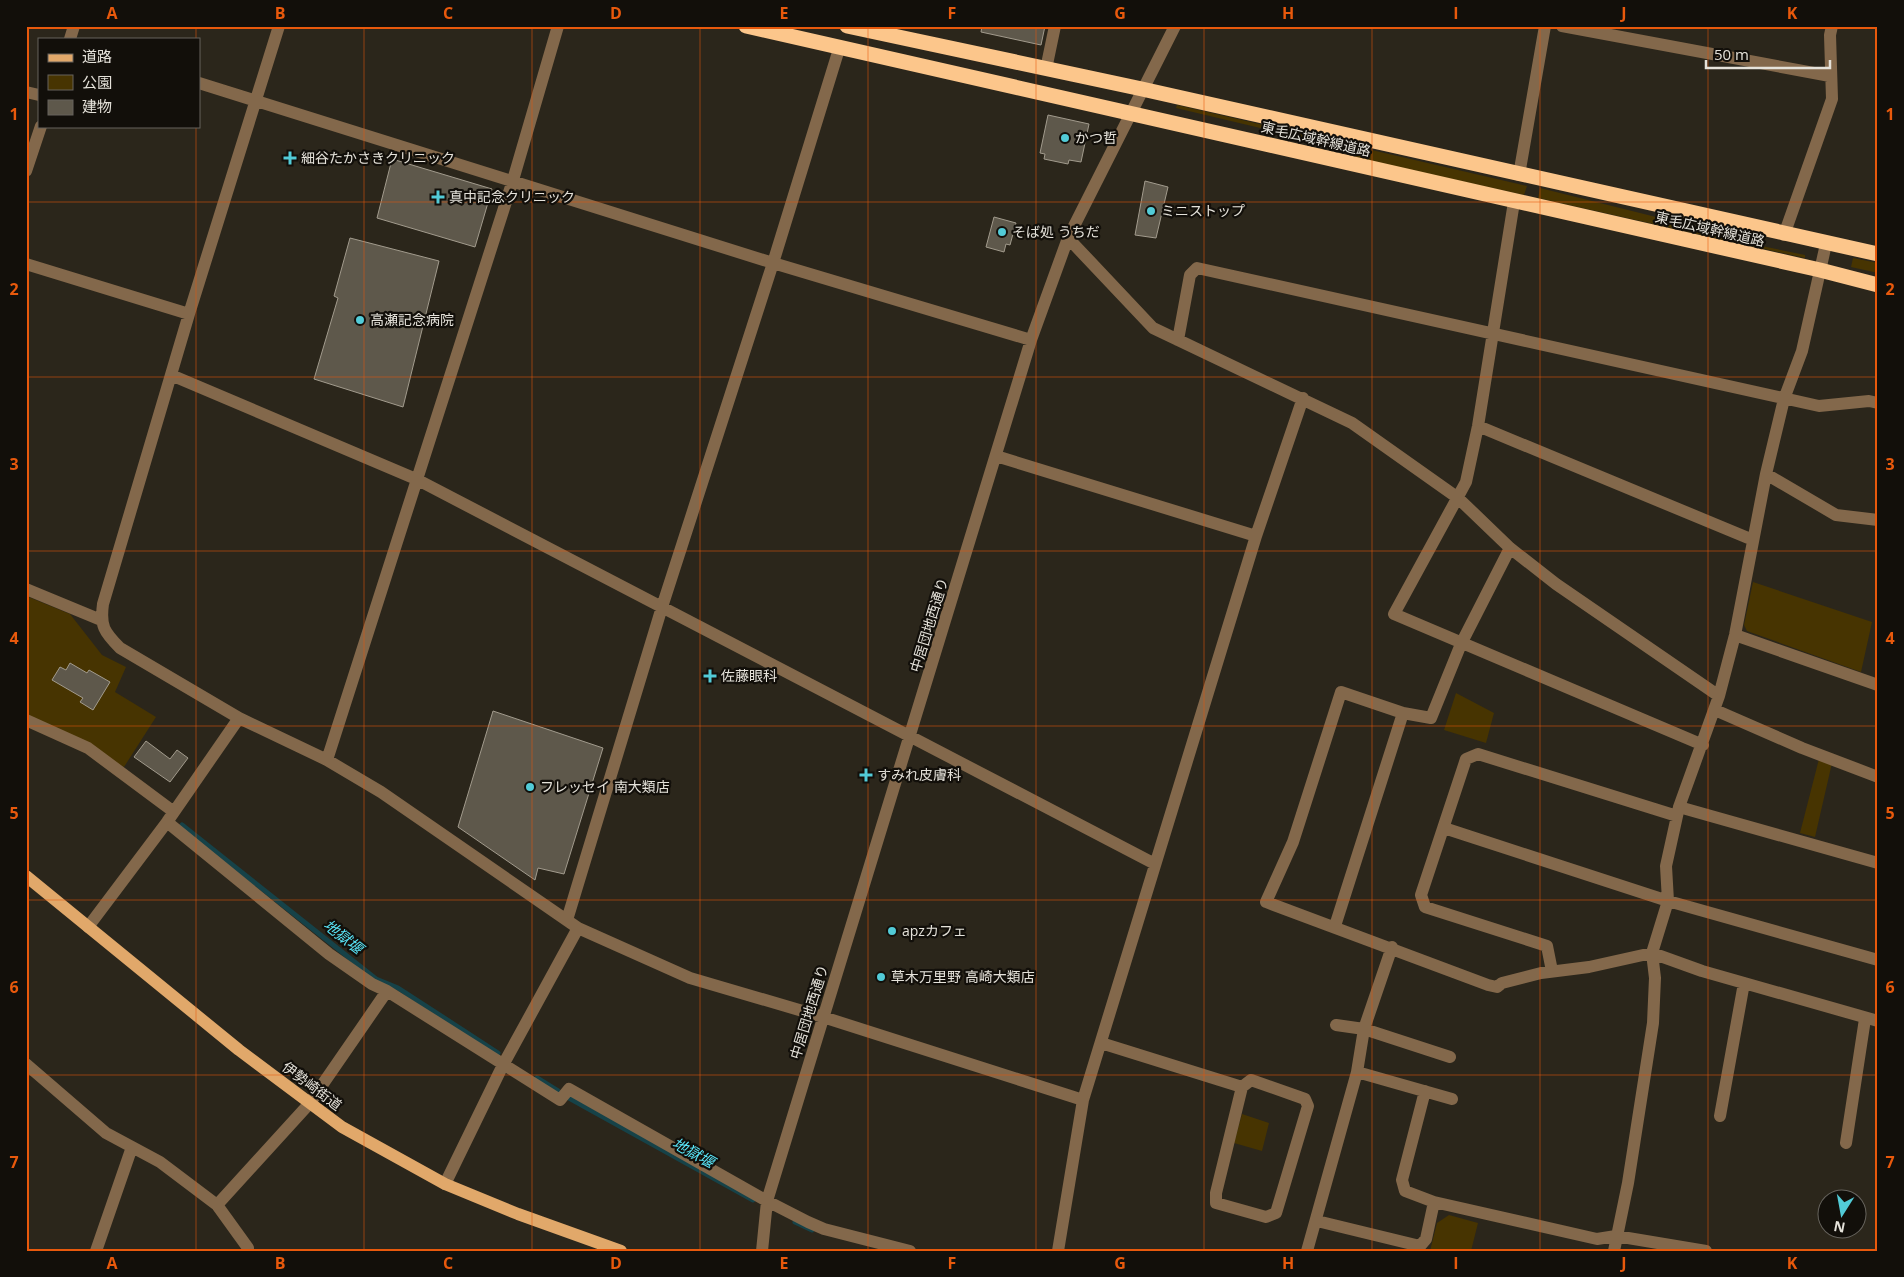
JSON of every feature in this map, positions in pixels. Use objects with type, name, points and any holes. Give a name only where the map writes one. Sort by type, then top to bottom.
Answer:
[{"type":"highway","name":"東毛広域幹線道路","points":[[746,26],[1820,270],[1878,285]]},
{"type":"highway","name":"東毛広域幹線道路","points":[[847,26],[1142,89],[1784,235],[1878,254]]},
{"type":"main road","name":"伊勢崎街道","points":[[26,876],[310,1104],[342,1127],[445,1184],[518,1214],[621,1251]]},
{"type":"street","points":[[70,38],[74,26]]},
{"type":"street","points":[[279,26],[189,314],[103,604],[101,620],[107,634],[120,648],[239,718],[327,760],[381,792],[578,928],[690,978],[823,1017],[1083,1100]]},
{"type":"street","points":[[327,760],[513,180],[558,26]]},
{"type":"street","points":[[1046,69],[1055,26]]},
{"type":"street","name":"中居団地西通り","points":[[762,1251],[767,1201],[1031,340],[1068,238],[1175,26]]},
{"type":"street","points":[[1519,175],[1545,26]]},
{"type":"street","points":[[1562,26],[1830,76]]},
{"type":"street","points":[[1784,235],[1832,99],[1830,35],[1832,26]]},
{"type":"street","points":[[566,920],[662,607],[773,263],[839,48]]},
{"type":"street","points":[[200,83],[773,263],[1031,340]]},
{"type":"street","points":[[26,171],[40,128]]},
{"type":"street","points":[[1514,202],[1491,332],[1478,426],[1466,482],[1394,614],[1703,745]]},
{"type":"street","points":[[1068,238],[1153,328],[1352,423],[1458,498],[1510,548],[1556,584],[1719,696]]},
{"type":"street","points":[[1614,1251],[1628,1183],[1653,1023],[1656,978],[1652,953],[1668,901],[1666,866],[1678,811],[1716,710],[1735,635],[1766,474],[1784,399],[1802,351],[1826,244]]},
{"type":"street","points":[[26,264],[189,314]]},
{"type":"street","points":[[1178,340],[1190,275],[1197,268],[1819,406],[1878,403]]},
{"type":"street","points":[[171,375],[416,479],[1154,864]]},
{"type":"street","points":[[1058,1251],[1083,1100],[1256,536],[1303,398]]},
{"type":"street","points":[[1478,426],[1753,540]]},
{"type":"street","points":[[996,456],[1256,536]]},
{"type":"street","points":[[1766,474],[1836,515],[1878,520]]},
{"type":"street","points":[[1510,548],[1462,644],[1431,718],[1404,713],[1341,692],[1293,842],[1266,902],[1497,987],[1502,982],[1552,971],[1589,967],[1652,953],[1744,984],[1878,1022]]},
{"type":"street","points":[[26,588],[101,620]]},
{"type":"street","points":[[1735,635],[1878,685]]},
{"type":"street","points":[[1716,710],[1786,741],[1878,777]]},
{"type":"street","points":[[1335,926],[1404,713]]},
{"type":"street","points":[[88,927],[170,817],[239,718]]},
{"type":"street","points":[[26,720],[88,748],[329,954],[372,984],[387,990],[560,1100],[569,1089],[767,1201],[824,1229],[910,1251]]},
{"type":"street","points":[[1552,971],[1548,946],[1425,907],[1421,895],[1466,760],[1478,754],[1678,811],[1878,863]]},
{"type":"street","points":[[1444,828],[1668,901],[1878,960]]},
{"type":"street","points":[[445,1184],[503,1065],[578,928]]},
{"type":"street","points":[[1307,1251],[1317,1221],[1357,1072],[1364,1029],[1392,947]]},
{"type":"street","points":[[1720,1116],[1744,984]]},
{"type":"street","points":[[217,1205],[310,1104],[387,990]]},
{"type":"street","points":[[1846,1143],[1865,1019]]},
{"type":"street","points":[[1336,1025],[1364,1029],[1450,1057]]},
{"type":"street","points":[[1101,1043],[1242,1087]]},
{"type":"street","points":[[26,1064],[106,1133],[160,1162],[217,1205],[248,1248],[247,1251]]},
{"type":"street","points":[[1357,1072],[1452,1100]]},
{"type":"street","points":[[1251,1080],[1305,1098],[1308,1106],[1276,1213],[1266,1217],[1216,1203],[1216,1193],[1242,1087],[1251,1080]]},
{"type":"street","points":[[1425,1091],[1402,1180],[1405,1191],[1434,1202],[1597,1239],[1616,1236],[1706,1251]]},
{"type":"street","points":[[96,1251],[132,1147]]},
{"type":"street","points":[[1317,1221],[1420,1246],[1426,1239],[1434,1202]]},
{"type":"green space","points":[[1177,105],[1527,186],[1524,195],[1366,160],[1294,136],[1176,108]]},
{"type":"green space","points":[[1540,188],[1656,217],[1713,236],[1805,255],[1805,258],[1538,198]]},
{"type":"green space","points":[[1853,258],[1878,263],[1878,273],[1851,267]]},
{"type":"green space","points":[[1753,582],[1872,622],[1861,672],[1747,631],[1744,625]]},
{"type":"green space","points":[[26,596],[70,614],[102,655],[126,667],[115,692],[156,717],[124,767],[26,714]]},
{"type":"green space","points":[[1456,693],[1494,713],[1486,743],[1444,730]]},
{"type":"green space","points":[[1819,759],[1832,763],[1815,837],[1800,833]]},
{"type":"green space","points":[[1242,1114],[1269,1123],[1262,1151],[1234,1143]]},
{"type":"green space","points":[[1449,1215],[1478,1223],[1471,1251],[1430,1251],[1437,1223]]},
{"type":"building","points":[[982,26],[1045,26],[1041,45],[981,32]]},
{"type":"building","name":"かつ哲","points":[[1048,115],[1089,124],[1081,162],[1069,160],[1068,164],[1044,159],[1045,154],[1040,153]]},
{"type":"building","name":"真中記念クリニック","points":[[392,159],[492,189],[475,247],[377,218]]},
{"type":"building","name":"ミニストップ","points":[[1145,181],[1168,187],[1156,238],[1135,235]]},
{"type":"building","name":"そば処 うちだ","points":[[994,217],[1016,223],[1010,245],[1006,244],[1004,252],[986,247]]},
{"type":"building","name":"高瀬記念病院","points":[[350,238],[439,261],[403,407],[314,379],[338,298],[334,296]]},
{"type":"building","points":[[70,663],[87,673],[89,670],[110,682],[93,710],[80,702],[83,698],[52,680],[60,667],[66,670]]},
{"type":"building","name":"フレッセイ 南大類店","points":[[493,711],[603,748],[564,874],[538,868],[535,880],[458,827]]},
{"type":"building","points":[[146,741],[170,759],[177,750],[188,758],[170,782],[134,757]]},
{"type":"waterway","name":"地獄堰","points":[[182,825],[376,979],[398,988],[498,1053]]},
{"type":"waterway","name":"地獄堰","points":[[537,1078],[558,1091]]},
{"type":"waterway","name":"地獄堰","points":[[569,1098],[753,1200]]},
{"type":"waterway","name":"地獄堰","points":[[795,1222],[812,1230]]},
{"type":"place","name":"かつ哲","points":[[1065,138]]},
{"type":"place","name":"細谷たかさきクリニック","points":[[290,158]]},
{"type":"place","name":"真中記念クリニック","points":[[438,197]]},
{"type":"place","name":"ミニストップ","points":[[1151,211]]},
{"type":"place","name":"そば処 うちだ","points":[[1002,232]]},
{"type":"place","name":"高瀬記念病院","points":[[360,320]]},
{"type":"place","name":"佐藤眼科","points":[[710,676]]},
{"type":"place","name":"すみれ皮膚科","points":[[866,775]]},
{"type":"place","name":"フレッセイ 南大類店","points":[[530,787]]},
{"type":"place","name":"apzカフェ","points":[[892,931]]},
{"type":"place","name":"草木万里野 高崎大類店","points":[[881,977]]}]
